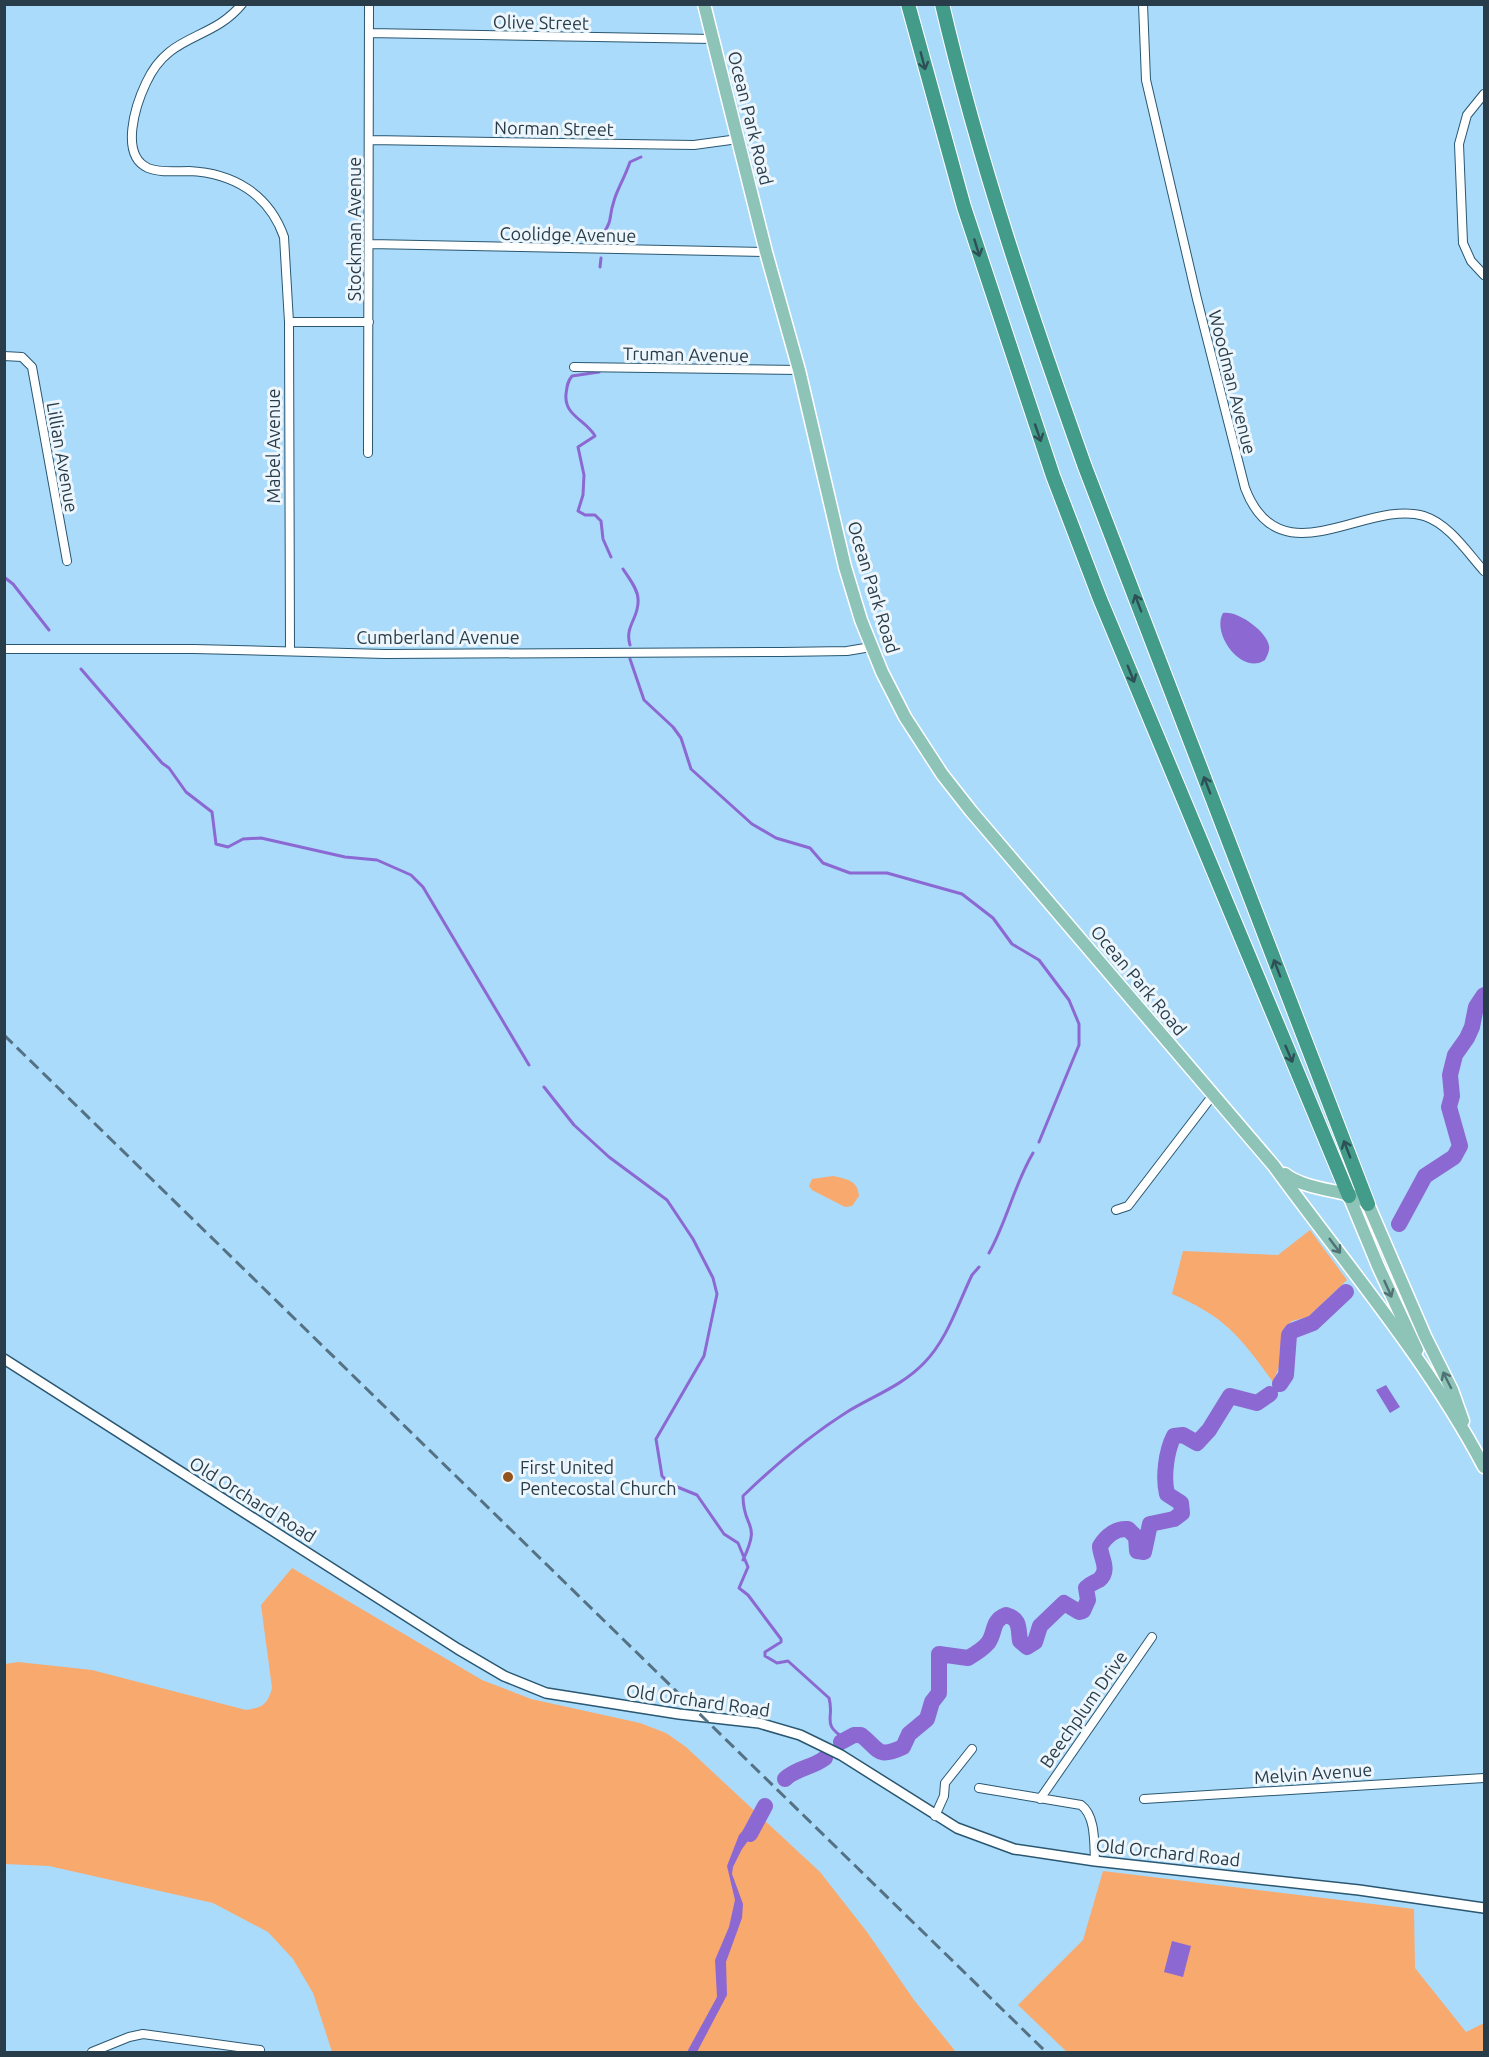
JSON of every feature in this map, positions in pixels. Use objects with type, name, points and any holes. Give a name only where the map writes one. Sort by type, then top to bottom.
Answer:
[{"type":"highway","points":[[908,4],[964,207],[1053,476],[1114,632],[1349,1196]]},
{"type":"highway","points":[[942,4],[998,209],[1043,348],[1098,500],[1368,1204]]},
{"type":"main road","name":"Ocean Park Road","points":[[704,4],[766,252],[799,370],[845,567],[871,647],[897,702],[942,774],[1274,1166],[1366,1288],[1467,1435],[1485,1467]]},
{"type":"main road","name":"Ocean Park Road","points":[[1274,1166],[1292,1180],[1323,1191],[1360,1198],[1368,1204],[1425,1336],[1452,1390],[1467,1435]]},
{"type":"main road","points":[[1310,1213],[1312,1202],[1323,1191]]},
{"type":"main road","points":[[1349,1196],[1391,1296],[1441,1396]]},
{"type":"street","name":"Mabel Avenue","points":[[242,4],[219,26],[174,46],[154,68],[136,111],[133,131],[136,155],[141,164],[150,169],[208,172],[232,179],[262,200],[280,227],[285,243],[289,322],[290,651]]},
{"type":"street","name":"Stockman Avenue","points":[[368,453],[369,4]]},
{"type":"street","name":"Woodman Avenue","points":[[1143,4],[1146,80],[1197,299],[1245,488],[1251,502],[1268,520],[1296,532],[1326,530],[1399,514],[1420,515],[1446,529],[1485,571]]},
{"type":"street","name":"Olive Street","points":[[369,33],[713,39]]},
{"type":"street","points":[[1485,94],[1467,115],[1459,144],[1463,243],[1471,261],[1485,275]]},
{"type":"street","name":"Norman Street","points":[[370,140],[693,145],[738,139]]},
{"type":"street","name":"Coolidge Avenue","points":[[370,244],[766,252]]},
{"type":"street","points":[[289,322],[369,322]]},
{"type":"street","name":"Lillian Avenue","points":[[4,356],[27,360],[33,372],[67,561]]},
{"type":"street","name":"Truman Avenue","points":[[574,367],[799,370]]},
{"type":"street","name":"Cumberland Avenue","points":[[4,649],[385,654],[782,652],[847,651],[871,647]]},
{"type":"street","points":[[1116,1210],[1130,1204],[1214,1095]]},
{"type":"street","name":"Old Orchard Road","points":[[4,1359],[458,1649],[515,1682],[546,1693],[585,1701],[778,1728],[830,1749],[935,1816],[972,1835],[1000,1845],[1095,1861],[1342,1887],[1485,1908]]},
{"type":"street","name":"Beechplum Drive","points":[[1040,1799],[1152,1637]]},
{"type":"street","points":[[935,1816],[944,1796],[945,1783],[972,1749]]},
{"type":"street","name":"Melvin Avenue","points":[[1144,1799],[1485,1778]]},
{"type":"street","points":[[980,1788],[1076,1804],[1087,1810],[1091,1821],[1095,1861]]},
{"type":"street","points":[[92,2052],[142,2034],[260,2050]]},
{"type":"shaded area","points":[[1223,613],[1243,618],[1263,634],[1269,648],[1265,660],[1256,663],[1238,658],[1225,641],[1221,631],[1220,622]]},
{"type":"shaded area","points":[[833,1176],[854,1183],[859,1196],[852,1206],[845,1207],[812,1190],[809,1186],[812,1179]]},
{"type":"shaded area","points":[[1310,1230],[1347,1280],[1308,1317],[1292,1321],[1285,1327],[1281,1333],[1282,1359],[1273,1382],[1251,1352],[1230,1329],[1205,1311],[1172,1294],[1183,1251],[1278,1255]]},
{"type":"shaded area","points":[[1386,1385],[1400,1407],[1390,1413],[1376,1390]]},
{"type":"shaded area","points":[[292,1568],[482,1680],[531,1699],[640,1723],[666,1733],[686,1747],[820,1872],[867,1932],[914,2000],[956,2052],[332,2052],[313,1993],[293,1959],[268,1932],[213,1903],[49,1866],[5,1864],[5,1664],[18,1662],[92,1670],[246,1710],[256,1708],[264,1704],[272,1688],[261,1605]]},
{"type":"shaded area","points":[[758,1814],[764,1819],[742,1849],[733,1867],[732,1874],[743,1904],[742,1918],[726,1962],[727,1995],[697,2052],[687,2052],[717,1997],[715,1960],[729,1927],[735,1900],[727,1866],[739,1835]]},
{"type":"shaded area","points":[[1103,1871],[1414,1909],[1415,1968],[1466,2032],[1484,2023],[1484,2052],[1067,2052],[1018,2005],[1083,1940]]},
{"type":"shaded area","points":[[1172,1941],[1191,1946],[1183,1977],[1164,1972]]},
{"type":"waterway","points":[[602,240],[630,162],[641,157]]},
{"type":"waterway","points":[[600,267],[601,258]]},
{"type":"waterway","points":[[599,372],[572,376],[569,380],[566,401],[572,413],[595,436],[578,447],[584,475],[583,495],[578,511],[585,515],[595,515],[601,521],[603,539],[611,557]]},
{"type":"waterway","points":[[623,569],[638,595],[637,611],[629,632],[630,645]]},
{"type":"waterway","points":[[4,577],[13,584],[49,630]]},
{"type":"waterway","points":[[630,659],[644,700],[673,727],[681,738],[691,769],[752,824],[776,838],[810,848],[823,863],[850,873],[887,873],[962,894],[993,918],[1012,944],[1039,960],[1069,1000],[1079,1024],[1079,1045],[1039,1142]]},
{"type":"waterway","points":[[81,669],[162,763],[169,768],[186,792],[212,812],[216,844],[228,847],[243,839],[261,838],[345,857],[377,860],[411,875],[423,887],[529,1065]]},
{"type":"waterway","points":[[1399,1224],[1425,1176],[1454,1157],[1460,1146],[1449,1107],[1452,1096],[1450,1075],[1455,1055],[1467,1038],[1476,1007],[1484,995]]},
{"type":"waterway","points":[[544,1087],[574,1125],[609,1157],[667,1200],[693,1239],[713,1278],[717,1294],[704,1356],[656,1439],[662,1476],[670,1484],[697,1495],[724,1534],[738,1543],[748,1567],[739,1588],[748,1595],[781,1639],[781,1642],[765,1652],[765,1656],[777,1663],[788,1661],[829,1698],[831,1725],[838,1734],[846,1739]]},
{"type":"waterway","points":[[989,1253],[1033,1153]]},
{"type":"waterway","points":[[743,1560],[751,1538],[743,1496],[819,1431],[847,1412],[897,1384],[924,1363],[946,1333],[972,1275],[979,1267]]},
{"type":"waterway","points":[[1280,1384],[1286,1375],[1289,1335],[1292,1331],[1313,1323],[1346,1292]]},
{"type":"waterway","points":[[841,1742],[854,1735],[861,1735],[879,1751],[895,1751],[903,1747],[909,1734],[927,1719],[932,1702],[939,1693],[939,1654],[968,1658],[988,1643],[998,1620],[1006,1615],[1016,1622],[1020,1641],[1027,1647],[1035,1642],[1040,1626],[1064,1603],[1079,1612],[1083,1611],[1088,1600],[1086,1588],[1099,1580],[1104,1572],[1100,1546],[1105,1539],[1115,1531],[1128,1529],[1136,1537],[1137,1551],[1144,1552],[1150,1524],[1174,1519],[1182,1513],[1181,1503],[1167,1494],[1166,1488],[1167,1457],[1174,1436],[1183,1435],[1197,1443],[1209,1430],[1230,1396],[1257,1403],[1270,1394]]},
{"type":"waterway","points":[[785,1779],[794,1772],[825,1758]]},
{"type":"waterway","points":[[750,1834],[765,1806]]},
{"type":"railway","points":[[4,1035],[1046,2052]]},
{"type":"place","name":"First United Pentecostal Church","points":[[508,1477]]}]
